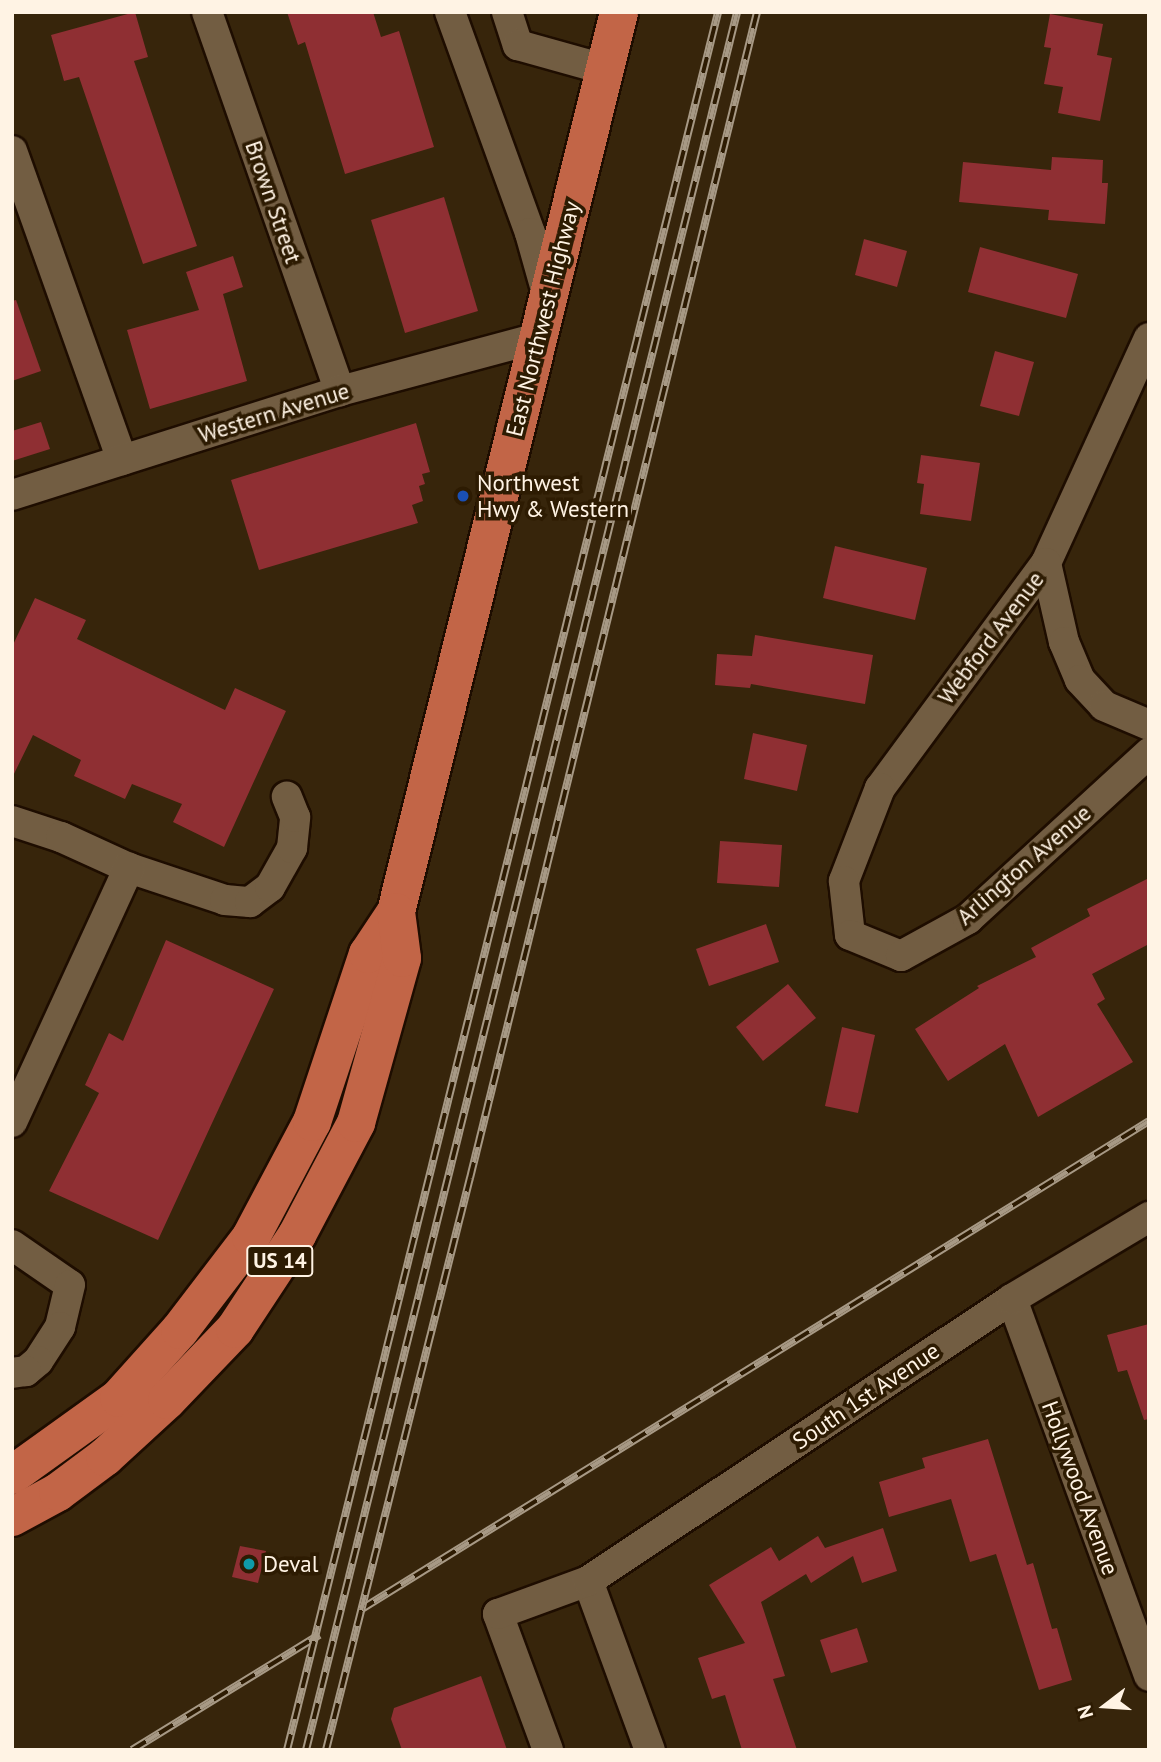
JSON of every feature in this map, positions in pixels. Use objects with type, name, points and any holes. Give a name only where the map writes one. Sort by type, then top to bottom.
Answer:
[{"type":"main road","name":"East Northwest Highway","points":[[12,1475],[119,1398],[180,1330],[251,1237],[312,1122],[368,954],[396,912],[619,12]]},
{"type":"main road","name":"East Northwest Highway","points":[[12,1517],[58,1492],[105,1457],[167,1400],[235,1329],[297,1235],[356,1123],[402,958],[396,912]]},
{"type":"street","name":"Brown Street","points":[[207,12],[340,391]]},
{"type":"street","points":[[450,12],[530,233],[548,297]]},
{"type":"street","points":[[507,12],[518,46],[604,69]]},
{"type":"street","points":[[12,151],[122,460]]},
{"type":"street","name":"Western Avenue","points":[[12,495],[340,391],[538,338]]},
{"type":"street","name":"Webford Avenue","points":[[850,934],[844,881],[880,788],[1046,563],[1149,338]]},
{"type":"street","points":[[1046,563],[1065,642],[1080,680],[1104,706],[1149,725]]},
{"type":"street","name":"Arlington Avenue","points":[[850,934],[901,956],[968,919],[1149,753]]},
{"type":"street","points":[[14,828],[61,837],[129,868],[225,900],[250,901],[270,887],[292,848],[295,817],[287,797]]},
{"type":"street","points":[[12,1122],[129,868]]},
{"type":"street","name":"South 1st Avenue","points":[[548,1750],[498,1614],[588,1581],[1012,1299],[1149,1217]]},
{"type":"street","points":[[12,1245],[70,1285],[60,1328],[38,1361],[26,1371],[12,1373]]},
{"type":"street","name":"Hollywood Avenue","points":[[1012,1299],[1149,1676]]},
{"type":"street","points":[[588,1581],[650,1750]]},
{"type":"building","points":[[135,12],[148,57],[134,61],[197,246],[143,264],[79,77],[64,81],[51,35]]},
{"type":"building","points":[[287,12],[373,12],[381,37],[399,31],[434,147],[345,174],[305,42],[298,45]]},
{"type":"building","points":[[1050,14],[1103,24],[1097,55],[1112,58],[1100,121],[1058,113],[1063,87],[1044,84],[1051,48],[1044,47]]},
{"type":"building","points":[[1052,157],[1103,160],[1102,183],[1108,183],[1105,224],[1048,220],[1049,210],[959,202],[963,162],[1051,170]]},
{"type":"building","points":[[444,197],[478,311],[405,333],[371,220]]},
{"type":"building","points":[[864,239],[907,251],[897,287],[855,275]]},
{"type":"building","points":[[980,247],[1078,274],[1066,318],[968,292]]},
{"type":"building","points":[[233,256],[243,287],[223,294],[247,381],[150,409],[127,330],[199,310],[186,272]]},
{"type":"building","points":[[16,300],[41,371],[12,381],[12,301]]},
{"type":"building","points":[[995,351],[1034,362],[1019,416],[980,406]]},
{"type":"building","points":[[41,422],[50,449],[12,461],[12,431]]},
{"type":"building","points":[[416,423],[430,472],[422,474],[425,484],[419,486],[423,501],[412,505],[418,523],[259,570],[231,480]]},
{"type":"building","points":[[921,455],[980,463],[971,521],[920,514],[924,484],[917,483]]},
{"type":"building","points":[[835,546],[927,568],[915,620],[823,598]]},
{"type":"building","points":[[35,598],[86,620],[77,639],[225,710],[235,688],[286,711],[224,847],[173,822],[182,804],[132,784],[125,799],[74,776],[81,760],[33,735],[12,778],[12,647]]},
{"type":"building","points":[[755,635],[873,655],[865,704],[751,684],[750,688],[715,685],[717,654],[752,656]]},
{"type":"building","points":[[753,733],[807,745],[797,791],[744,779]]},
{"type":"building","points":[[720,841],[782,845],[779,887],[717,883]]},
{"type":"building","points":[[1149,878],[1149,944],[1092,974],[1105,999],[1097,1004],[1133,1062],[1038,1117],[1005,1044],[948,1081],[915,1029],[979,988],[977,986],[1036,957],[1031,948],[1090,916],[1087,909]]},
{"type":"building","points":[[766,924],[779,962],[709,986],[696,949]]},
{"type":"building","points":[[166,940],[274,989],[158,1240],[49,1191],[99,1093],[85,1085],[109,1033],[123,1041]]},
{"type":"building","points":[[788,984],[816,1018],[763,1061],[736,1027]]},
{"type":"building","points":[[842,1027],[875,1035],[858,1113],[825,1106]]},
{"type":"building","points":[[1149,1324],[1149,1419],[1144,1420],[1127,1370],[1118,1372],[1107,1335]]},
{"type":"building","points":[[988,1439],[1027,1565],[1033,1563],[1052,1629],[1057,1628],[1072,1680],[1039,1690],[996,1554],[970,1562],[951,1499],[889,1517],[879,1482],[925,1468],[922,1458]]},
{"type":"building","points":[[883,1528],[897,1571],[862,1583],[853,1556],[811,1583],[806,1574],[761,1602],[785,1676],[773,1679],[797,1750],[742,1750],[725,1695],[712,1699],[698,1658],[745,1643],[709,1585],[771,1547],[779,1561],[818,1536],[825,1548]]},
{"type":"building","name":"Deval","points":[[240,1546],[266,1551],[258,1583],[232,1577]]},
{"type":"building","points":[[857,1628],[868,1662],[831,1673],[820,1640]]},
{"type":"building","points":[[481,1676],[507,1750],[402,1750],[391,1719],[394,1708]]},
{"type":"railway","points":[[287,1750],[718,12]]},
{"type":"railway","points":[[306,1750],[737,12]]},
{"type":"railway","points":[[326,1750],[757,12]]},
{"type":"railway","points":[[360,1610],[1149,1121]]},
{"type":"railway","points":[[132,1750],[319,1635]]},
{"type":"place","name":"Northwest Hwy & Western","points":[[463,496]]},
{"type":"place","name":"Deval","points":[[249,1564]]}]
